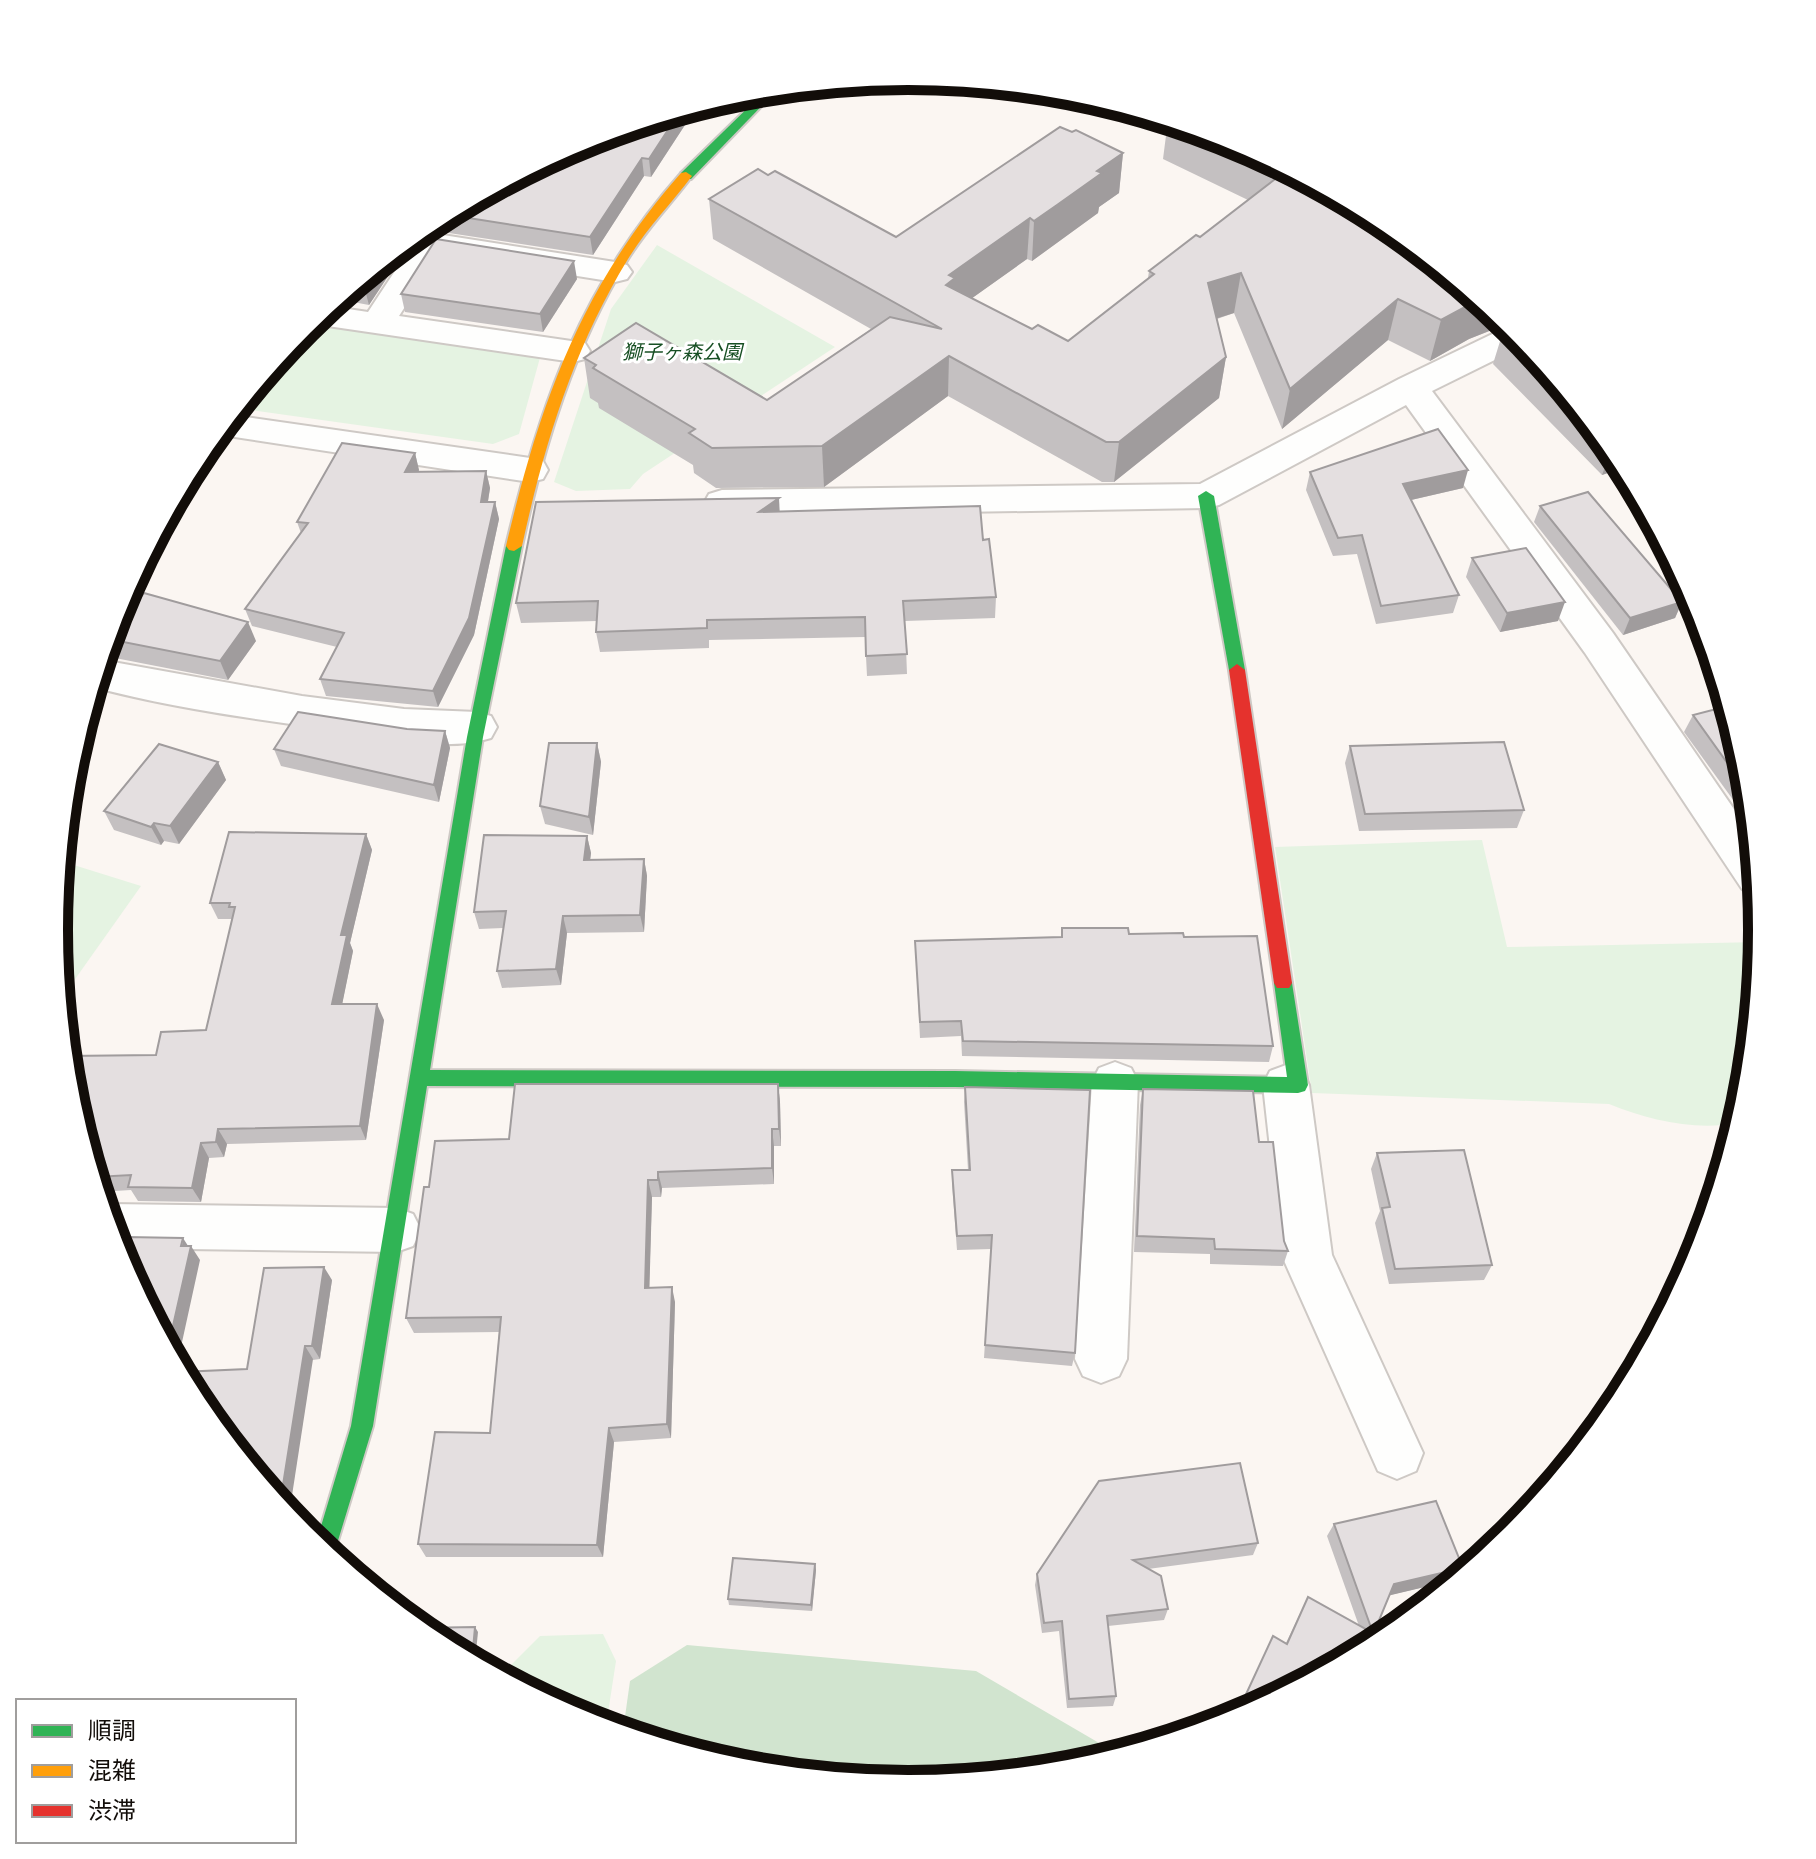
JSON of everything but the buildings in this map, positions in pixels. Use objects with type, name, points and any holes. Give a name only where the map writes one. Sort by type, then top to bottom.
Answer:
[{"type":"street","points":[[329,1537],[362,1426],[477,727],[539,507],[530,470],[573,351],[627,251],[669,194],[759,104]]},
{"type":"street","points":[[377,323],[430,243],[615,272]]},
{"type":"street","points":[[334,317],[573,351]]},
{"type":"street","points":[[683,503],[1206,496],[1506,340]]},
{"type":"street","points":[[1411,387],[1599,643],[1744,858]]},
{"type":"street","points":[[236,427],[530,470]]},
{"type":"street","points":[[418,1078],[1298,1085],[1233,640],[1206,496]]},
{"type":"street","points":[[108,676],[216,699],[430,729],[477,727]]},
{"type":"street","points":[[1101,1359],[1115,1082]]},
{"type":"street","points":[[1286,1085],[1307,1256],[1397,1453]]},
{"type":"street","points":[[123,1226],[396,1230]]},
{"type":"green space","name":"獅子ヶ森公園","points":[[657,245],[835,347],[643,474],[630,489],[576,491],[554,482],[611,309]]},
{"type":"green space","points":[[329,322],[541,354],[519,434],[493,444],[249,410],[276,376]]},
{"type":"green space","points":[[1482,840],[1507,947],[1748,942],[1741,1039],[1724,1125],[1688,1125],[1640,1115],[1609,1104],[1312,1093],[1275,847]]},
{"type":"green space","points":[[71,864],[141,886],[70,986],[68,930]]},
{"type":"green space","points":[[603,1634],[616,1661],[608,1714],[508,1668],[540,1636]]},
{"type":"green space","points":[[687,1645],[976,1671],[1104,1746],[1018,1762],[963,1768],[853,1768],[798,1762],[691,1741],[625,1720],[630,1681]]},
{"type":"traffic: fast","points":[[686,176],[758,104]]},
{"type":"traffic: fast","points":[[1206,496],[1237,670]]},
{"type":"traffic: fast","points":[[329,1537],[362,1426],[475,737],[514,546]]},
{"type":"traffic: fast","points":[[418,1078],[955,1079],[1298,1085],[1283,983]]},
{"type":"traffic: slow","points":[[514,546],[539,447],[574,349],[623,256],[652,214],[686,176]]},
{"type":"traffic: jam","points":[[1237,670],[1283,983]]}]
